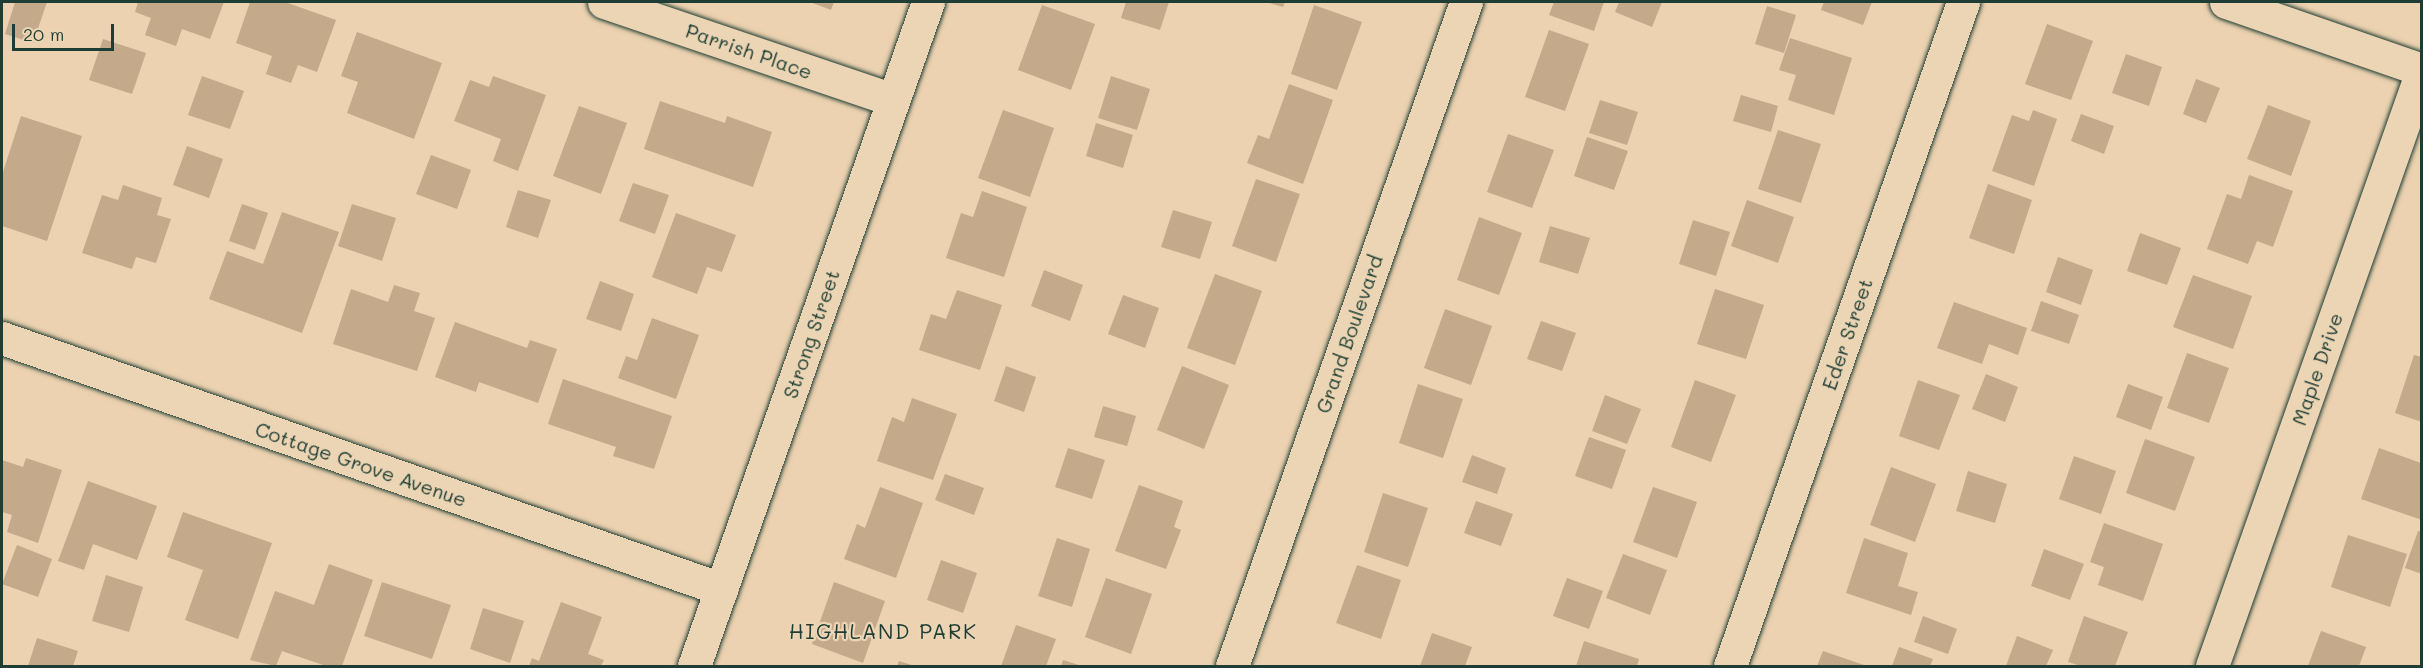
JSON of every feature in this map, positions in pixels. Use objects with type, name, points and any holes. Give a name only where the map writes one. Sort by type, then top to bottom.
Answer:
[{"type":"street","name":"Parrish Place","points":[[604,2],[893,100]]},
{"type":"street","name":"Strong Street","points":[[694,666],[928,2]]},
{"type":"street","name":"Grand Boulevard","points":[[1232,666],[1466,2]]},
{"type":"street","name":"Eder Street","points":[[1730,666],[1963,2]]},
{"type":"street","points":[[2226,2],[2421,70]]},
{"type":"street","name":"Maple Drive","points":[[2211,666],[2421,70]]},
{"type":"street","name":"Cottage Grove Avenue","points":[[2,338],[722,590]]},
{"type":"building","points":[[15,2],[47,2],[33,43],[5,34]]},
{"type":"building","points":[[138,2],[224,2],[210,39],[182,29],[176,46],[145,35],[151,18],[135,12]]},
{"type":"building","points":[[250,2],[285,2],[336,20],[317,72],[298,65],[291,83],[266,74],[272,56],[236,43]]},
{"type":"building","points":[[810,2],[834,2],[831,10]]},
{"type":"building","points":[[1126,2],[1169,2],[1160,30],[1121,18]]},
{"type":"building","points":[[1266,2],[1285,2],[1283,7]]},
{"type":"building","points":[[1554,2],[1604,2],[1594,31],[1549,15]]},
{"type":"building","points":[[1619,2],[1662,2],[1652,27],[1615,12]]},
{"type":"building","points":[[1824,2],[1872,2],[1863,25],[1821,10]]},
{"type":"building","points":[[1042,5],[1095,24],[1071,90],[1018,70]]},
{"type":"building","points":[[1314,5],[1362,22],[1337,90],[1291,74]]},
{"type":"building","points":[[1767,6],[1796,15],[1784,53],[1755,44]]},
{"type":"building","points":[[2047,24],[2093,41],[2071,100],[2025,84]]},
{"type":"building","points":[[1549,30],[1589,44],[1565,111],[1525,97]]},
{"type":"building","points":[[357,32],[442,63],[414,139],[347,113],[358,82],[341,76]]},
{"type":"building","points":[[1790,38],[1852,58],[1834,115],[1788,100],[1796,75],[1779,70]]},
{"type":"building","points":[[103,39],[146,53],[132,94],[89,80]]},
{"type":"building","points":[[2126,54],[2162,67],[2149,106],[2112,93]]},
{"type":"building","points":[[202,76],[244,91],[230,129],[188,115]]},
{"type":"building","points":[[493,76],[546,95],[518,171],[493,161],[501,139],[454,121],[470,80],[489,87]]},
{"type":"building","points":[[1111,76],[1150,89],[1137,130],[1098,118]]},
{"type":"building","points":[[2196,79],[2220,88],[2206,123],[2183,114]]},
{"type":"building","points":[[1289,84],[1333,100],[1303,184],[1247,163],[1258,135],[1269,139]]},
{"type":"building","points":[[1741,95],[1778,106],[1771,132],[1733,121]]},
{"type":"building","points":[[1600,100],[1638,112],[1627,145],[1589,133]]},
{"type":"building","points":[[660,101],[725,123],[727,116],[772,132],[753,187],[644,149]]},
{"type":"building","points":[[2268,105],[2311,121],[2291,176],[2247,159]]},
{"type":"building","points":[[579,106],[627,123],[601,194],[553,176]]},
{"type":"building","points":[[1003,110],[1054,128],[1030,197],[978,178]]},
{"type":"building","points":[[2033,110],[2057,119],[2034,186],[1992,171],[2012,115],[2029,121]]},
{"type":"building","points":[[2081,114],[2114,126],[2104,154],[2071,141]]},
{"type":"building","points":[[21,116],[82,136],[47,241],[2,226],[2,175]]},
{"type":"building","points":[[1096,123],[1133,135],[1123,168],[1086,156]]},
{"type":"building","points":[[1778,130],[1821,144],[1801,203],[1758,189]]},
{"type":"building","points":[[1508,134],[1554,150],[1532,208],[1487,192]]},
{"type":"building","points":[[1587,137],[1628,151],[1614,190],[1574,176]]},
{"type":"building","points":[[187,146],[223,159],[209,198],[173,185]]},
{"type":"building","points":[[431,155],[471,170],[457,209],[416,194]]},
{"type":"building","points":[[2249,175],[2293,191],[2273,247],[2257,241],[2248,264],[2207,249],[2227,194],[2241,199]]},
{"type":"building","points":[[1256,179],[1300,194],[1276,262],[1232,246]]},
{"type":"building","points":[[633,183],[669,195],[655,234],[619,221]]},
{"type":"building","points":[[1988,184],[2032,200],[2014,254],[1969,238]]},
{"type":"building","points":[[123,185],[162,198],[157,215],[171,219],[156,263],[136,257],[132,269],[82,253],[102,195],[118,200]]},
{"type":"building","points":[[518,190],[551,200],[538,238],[506,227]]},
{"type":"building","points":[[982,191],[1027,207],[1004,277],[946,258],[961,213],[973,217]]},
{"type":"building","points":[[1747,200],[1794,217],[1778,263],[1731,246]]},
{"type":"building","points":[[242,204],[268,213],[255,250],[229,241]]},
{"type":"building","points":[[352,204],[396,218],[382,261],[338,246]]},
{"type":"building","points":[[1173,210],[1212,222],[1200,259],[1161,247]]},
{"type":"building","points":[[282,212],[339,232],[302,333],[209,299],[227,251],[263,264]]},
{"type":"building","points":[[676,213],[736,235],[722,272],[707,267],[697,294],[652,277]]},
{"type":"building","points":[[1479,217],[1522,233],[1499,295],[1457,280]]},
{"type":"building","points":[[1693,220],[1730,232],[1716,276],[1679,264]]},
{"type":"building","points":[[1550,226],[1590,238],[1578,274],[1539,262]]},
{"type":"building","points":[[2140,233],[2181,248],[2167,285],[2127,271]]},
{"type":"building","points":[[2058,257],[2093,270],[2081,305],[2046,292]]},
{"type":"building","points":[[1044,270],[1083,285],[1070,321],[1031,306]]},
{"type":"building","points":[[1215,274],[1262,291],[1235,365],[1187,348]]},
{"type":"building","points":[[2193,275],[2252,296],[2233,349],[2173,327]]},
{"type":"building","points":[[600,281],[634,294],[621,331],[586,319]]},
{"type":"building","points":[[394,285],[420,293],[414,311],[435,318],[417,371],[333,344],[351,289],[388,302]]},
{"type":"building","points":[[1715,289],[1764,305],[1746,359],[1697,344]]},
{"type":"building","points":[[957,290],[1002,305],[980,370],[919,350],[931,314],[946,319]]},
{"type":"building","points":[[1123,295],[1159,308],[1145,348],[1108,334]]},
{"type":"building","points":[[2041,301],[2079,315],[2069,344],[2031,331]]},
{"type":"building","points":[[1954,302],[2027,328],[2018,355],[1989,344],[1982,364],[1937,348]]},
{"type":"building","points":[[1445,309],[1492,326],[1471,385],[1424,368]]},
{"type":"building","points":[[652,318],[699,335],[676,399],[618,378],[626,356],[637,360]]},
{"type":"building","points":[[1541,321],[1576,333],[1562,371],[1527,359]]},
{"type":"building","points":[[455,322],[527,348],[530,340],[557,349],[538,403],[479,382],[476,392],[435,377]]},
{"type":"building","points":[[2187,353],[2229,368],[2209,423],[2167,408]]},
{"type":"building","points":[[2414,355],[2422,357],[2422,422],[2395,413]]},
{"type":"building","points":[[1006,366],[1036,377],[1024,412],[994,401]]},
{"type":"building","points":[[1182,366],[1229,385],[1204,449],[1157,430]]},
{"type":"building","points":[[1986,374],[2018,387],[2005,422],[1972,409]]},
{"type":"building","points":[[563,379],[672,416],[654,469],[613,456],[616,447],[548,424]]},
{"type":"building","points":[[1695,380],[1736,395],[1711,462],[1671,447]]},
{"type":"building","points":[[1918,380],[1960,395],[1939,450],[1899,436]]},
{"type":"building","points":[[1418,384],[1463,399],[1443,458],[1399,443]]},
{"type":"building","points":[[2128,384],[2163,397],[2151,430],[2116,417]]},
{"type":"building","points":[[1605,395],[1641,409],[1627,444],[1592,431]]},
{"type":"building","points":[[912,398],[957,414],[933,480],[877,461],[892,417],[904,422]]},
{"type":"building","points":[[1103,406],[1136,416],[1127,446],[1094,437]]},
{"type":"building","points":[[1589,437],[1626,450],[1612,489],[1575,476]]},
{"type":"building","points":[[2145,439],[2195,457],[2175,511],[2126,493]]},
{"type":"building","points":[[1068,448],[1105,460],[1092,499],[1055,487]]},
{"type":"building","points":[[2379,448],[2421,463],[2422,520],[2361,499]]},
{"type":"building","points":[[1472,455],[1506,468],[1497,494],[1462,482]]},
{"type":"building","points":[[2074,456],[2116,471],[2101,514],[2059,499]]},
{"type":"building","points":[[26,458],[62,470],[38,543],[7,532],[12,515],[2,512],[2,460],[23,467]]},
{"type":"building","points":[[1891,467],[1936,484],[1915,542],[1870,525]]},
{"type":"building","points":[[1968,471],[2007,484],[1995,523],[1956,511]]},
{"type":"building","points":[[945,474],[984,488],[974,515],[935,500]]},
{"type":"building","points":[[88,481],[157,506],[137,560],[93,544],[84,570],[58,561]]},
{"type":"building","points":[[1139,485],[1183,501],[1174,527],[1181,530],[1166,569],[1115,551]]},
{"type":"building","points":[[880,487],[923,503],[896,578],[844,559],[857,524],[865,528]]},
{"type":"building","points":[[1653,487],[1697,502],[1677,558],[1633,542]]},
{"type":"building","points":[[1383,493],[1428,508],[1408,567],[1364,552]]},
{"type":"building","points":[[1476,501],[1513,514],[1501,546],[1464,533]]},
{"type":"building","points":[[183,512],[272,543],[238,639],[185,620],[203,570],[167,557]]},
{"type":"building","points":[[2104,523],[2163,544],[2143,601],[2098,585],[2104,567],[2090,562]]},
{"type":"building","points":[[2418,531],[2422,532],[2422,574],[2405,568]]},
{"type":"building","points":[[2348,535],[2407,554],[2390,607],[2331,587]]},
{"type":"building","points":[[1057,538],[1090,549],[1072,607],[1038,596]]},
{"type":"building","points":[[1864,538],[1908,553],[1898,586],[1918,592],[1911,615],[1846,593]]},
{"type":"building","points":[[17,545],[52,559],[38,597],[2,584]]},
{"type":"building","points":[[2044,549],[2084,564],[2070,600],[2031,586]]},
{"type":"building","points":[[1623,554],[1667,570],[1650,615],[1606,598]]},
{"type":"building","points":[[941,560],[977,573],[963,613],[927,600]]},
{"type":"building","points":[[329,564],[373,580],[342,666],[326,666],[282,651],[276,666],[250,660],[275,591],[314,605]]},
{"type":"building","points":[[1357,565],[1401,580],[1381,639],[1336,623]]},
{"type":"building","points":[[106,575],[143,587],[129,632],[92,621]]},
{"type":"building","points":[[1106,578],[1152,594],[1131,654],[1085,637]]},
{"type":"building","points":[[1567,578],[1603,591],[1589,629],[1553,616]]},
{"type":"building","points":[[382,582],[451,605],[432,659],[364,636]]},
{"type":"building","points":[[834,582],[885,601],[863,663],[812,644]]},
{"type":"building","points":[[561,602],[602,617],[588,654],[604,660],[601,666],[529,666],[532,658],[539,661]]},
{"type":"building","points":[[483,608],[524,621],[510,663],[470,649]]},
{"type":"building","points":[[1923,616],[1957,629],[1948,654],[1914,642]]},
{"type":"building","points":[[2084,616],[2128,632],[2115,666],[2081,666],[2068,662]]},
{"type":"building","points":[[1016,625],[1056,639],[1046,666],[1001,666]]},
{"type":"building","points":[[2321,631],[2366,647],[2359,666],[2308,666]]},
{"type":"building","points":[[1432,633],[1472,647],[1465,666],[1420,666]]},
{"type":"building","points":[[2017,636],[2053,650],[2046,666],[2006,666]]},
{"type":"building","points":[[37,638],[78,651],[73,666],[28,666]]},
{"type":"building","points":[[1584,641],[1639,659],[1637,666],[1576,666]]},
{"type":"building","points":[[1899,647],[1933,659],[1930,666],[1892,666]]},
{"type":"building","points":[[1823,651],[1867,666],[1817,666]]},
{"type":"building","points":[[1063,660],[1082,666],[1061,666]]},
{"type":"building","points":[[899,661],[915,666],[897,666]]},
{"type":"district","name":"HIGHLAND PARK","points":[[883,631]]}]
